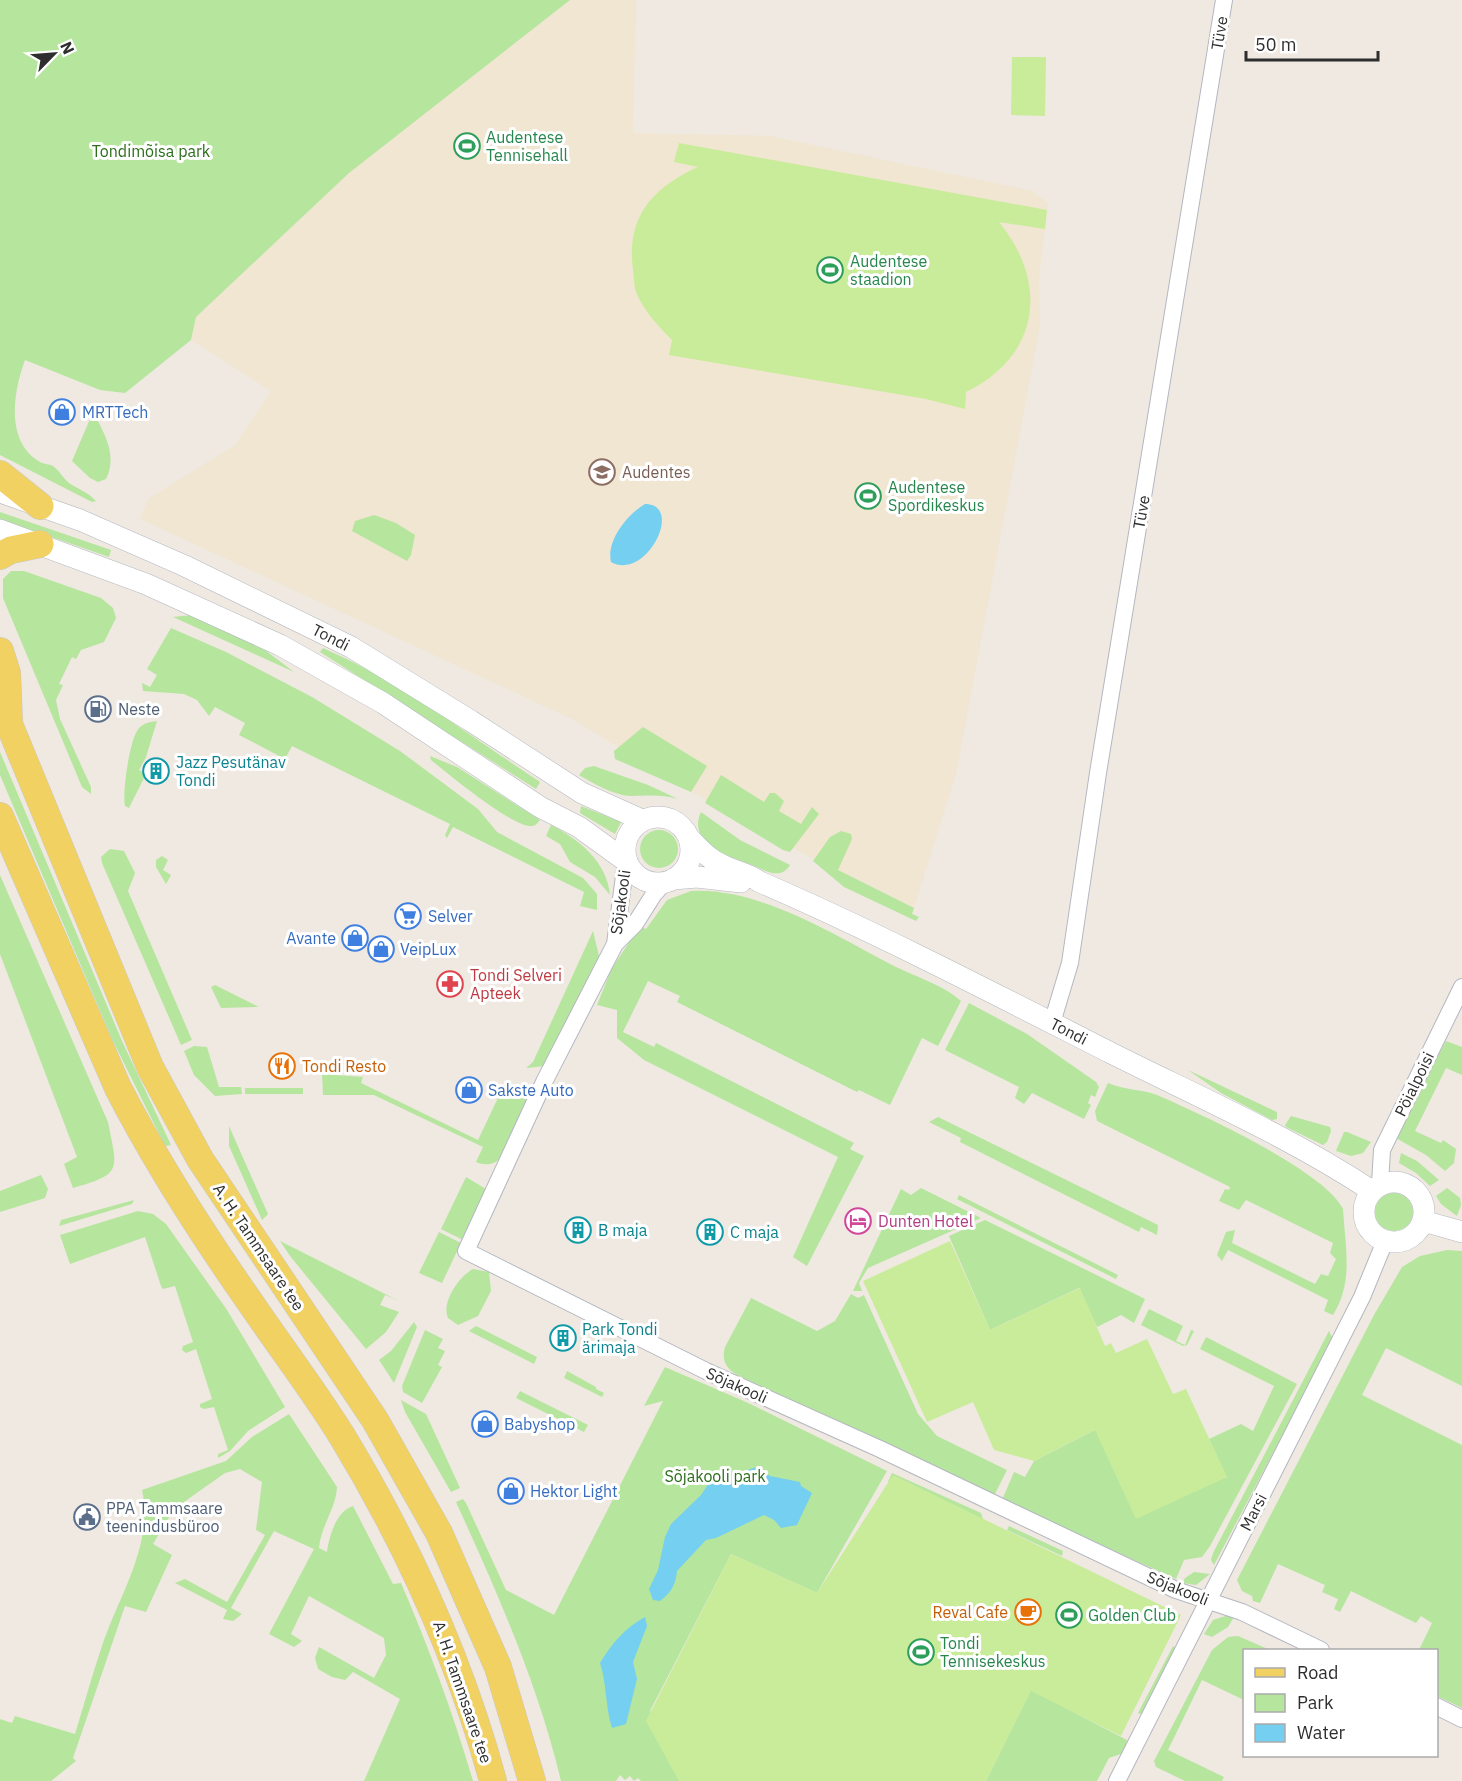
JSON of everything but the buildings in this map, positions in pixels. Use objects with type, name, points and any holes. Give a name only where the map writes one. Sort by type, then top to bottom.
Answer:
[{"type":"main road","points":[[0,474],[40,506]]},
{"type":"main road","points":[[0,556],[11,550],[40,544]]},
{"type":"main road","points":[[0,651],[7,673],[5,721]]},
{"type":"main road","name":"A. H. Tammsaare tee","points":[[0,702],[5,721],[150,1067],[182,1129],[237,1216],[375,1420],[439,1533],[498,1667],[532,1781]]},
{"type":"main road","name":"A. H. Tammsaare tee","points":[[0,816],[118,1088],[139,1128],[186,1208],[342,1436],[400,1539],[446,1638],[493,1781]]},
{"type":"street","name":"Tüve","points":[[1052,1023],[1071,963],[1099,764],[1224,0]]},
{"type":"street","name":"Tondi","points":[[0,492],[40,506],[185,566],[351,647],[582,793],[642,820]]},
{"type":"street","name":"Tondi","points":[[0,530],[162,590],[280,645],[383,703],[540,807],[579,827],[626,861]]},
{"type":"street","points":[[653,817],[669,818],[681,825],[689,838],[691,847],[688,864],[669,881],[646,881],[638,876],[626,861],[626,838],[642,820],[653,817]]},
{"type":"street","name":"Tondi","points":[[689,838],[705,855],[721,865],[750,874],[760,882],[843,919],[1376,1188]]},
{"type":"street","name":"Sõjakooli","points":[[615,944],[626,861]]},
{"type":"street","name":"Tondi","points":[[669,881],[698,877],[748,884],[760,882]]},
{"type":"street","name":"Sõjakooli","points":[[669,881],[654,894],[635,924],[615,944],[544,1082],[466,1251],[706,1371],[880,1449],[1176,1590],[1242,1612],[1319,1649]]},
{"type":"street","name":"Pöialpoisi","points":[[1376,1188],[1382,1150],[1462,987]]},
{"type":"street","points":[[1400,1182],[1418,1192],[1425,1211],[1423,1221],[1419,1230],[1404,1241],[1385,1241],[1376,1236],[1365,1219],[1366,1199],[1376,1188],[1400,1182]]},
{"type":"street","points":[[1423,1221],[1462,1232]]},
{"type":"street","name":"Marsi","points":[[1117,1781],[1362,1297],[1385,1241]]},
{"type":"street","points":[[1438,1707],[1462,1719]]},
{"type":"shaded area","name":"Audentes","points":[[570,0],[636,0],[633,133],[770,136],[1032,191],[1048,203],[1039,279],[1040,325],[956,774],[912,914],[692,792],[572,719],[140,519],[148,499],[235,445],[271,391],[191,340],[196,317],[349,173]]},
{"type":"green space","name":"Tondimõisa park","points":[[0,0],[570,0],[349,173],[196,317],[191,340],[125,393],[100,390],[25,360],[15,400],[17,428],[21,441],[29,453],[40,462],[53,466],[69,483],[96,501],[92,502],[0,455]]},
{"type":"green space","points":[[1012,57],[1046,57],[1045,116],[1011,115]]},
{"type":"green space","name":"Audentese staadion","points":[[679,143],[1047,210],[1045,229],[999,222],[1015,245],[1025,269],[1030,293],[1029,316],[1022,338],[1009,359],[991,377],[966,392],[965,409],[926,399],[669,355],[672,340],[647,312],[636,292],[632,251],[638,220],[646,206],[667,184],[698,167],[674,162]]},
{"type":"green space","points":[[93,412],[108,444],[111,462],[106,479],[98,482],[90,478],[72,461]]},
{"type":"green space","points":[[0,512],[111,550],[109,557],[0,519]]},
{"type":"green space","points":[[374,515],[396,523],[415,535],[411,555],[407,561],[352,531],[355,521]]},
{"type":"green space","points":[[11,571],[24,571],[101,598],[113,608],[116,618],[104,642],[81,650],[76,659],[72,657],[59,684],[63,685],[56,700],[60,719],[91,787],[91,794],[82,787],[3,598],[3,579]]},
{"type":"green space","points":[[192,615],[265,650],[294,672],[173,617]]},
{"type":"green space","points":[[171,628],[226,652],[312,697],[400,751],[478,809],[497,832],[583,878],[597,894],[597,910],[580,906],[584,892],[453,827],[447,838],[445,835],[450,824],[292,746],[285,759],[239,735],[245,723],[215,707],[209,716],[197,700],[184,694],[143,691],[142,683],[150,687],[157,675],[147,669]]},
{"type":"green space","points":[[323,648],[380,677],[434,710],[540,782],[536,789],[320,652]]},
{"type":"green space","points":[[157,721],[146,757],[139,770],[146,774],[129,808],[125,806],[124,799],[127,765],[133,742],[141,726]]},
{"type":"green space","points":[[643,727],[707,766],[691,792],[615,759],[614,751]]},
{"type":"green space","points":[[0,752],[122,1041],[171,1145],[165,1146],[112,1039],[0,775]]},
{"type":"green space","points":[[430,756],[457,767],[540,820],[532,826],[519,823],[479,798],[431,760]]},
{"type":"green space","points":[[594,766],[648,785],[678,799],[624,795],[610,791],[579,775],[585,768]]},
{"type":"green space","points":[[721,775],[764,802],[770,793],[775,793],[784,801],[779,811],[801,824],[812,807],[819,814],[790,852],[783,850],[705,803]]},
{"type":"green space","points":[[581,806],[621,822],[615,834],[580,813]]},
{"type":"green space","points":[[701,812],[740,840],[790,865],[783,872],[773,873],[713,848],[700,833],[698,823]]},
{"type":"green space","points":[[551,825],[582,845],[598,862],[608,883],[610,895],[595,877],[570,862],[560,844],[546,836]]},
{"type":"green space","points":[[659,830],[673,835],[678,849],[673,863],[659,868],[645,863],[640,849],[645,835]]},
{"type":"green space","points":[[841,831],[851,834],[852,839],[838,870],[914,908],[912,914],[919,917],[916,921],[844,887],[813,861],[830,837]]},
{"type":"green space","points":[[110,849],[124,851],[135,873],[128,891],[192,1040],[181,1045],[102,863],[101,857]]},
{"type":"green space","points":[[162,856],[168,860],[163,870],[171,875],[166,884],[156,867],[156,860]]},
{"type":"green space","points":[[0,875],[108,1122],[114,1150],[113,1167],[101,1178],[73,1188],[64,1164],[77,1157],[0,954]]},
{"type":"green space","points":[[691,891],[717,892],[744,897],[797,916],[896,967],[939,986],[961,1001],[938,1046],[922,1038],[890,1105],[859,1090],[857,1092],[677,1002],[680,996],[648,981],[623,1032],[654,1047],[656,1043],[854,1143],[850,1149],[864,1156],[807,1266],[793,1257],[838,1157],[644,1060],[617,1038],[617,1010],[597,1005],[612,968],[640,926],[646,929],[667,900]]},
{"type":"green space","points":[[593,931],[599,956],[593,971],[545,1066],[526,1068],[533,1062]]},
{"type":"green space","points":[[215,985],[258,1007],[221,1008],[211,987]]},
{"type":"green space","points":[[969,1003],[1027,1034],[1096,1082],[1099,1087],[1095,1097],[1091,1095],[1088,1103],[1091,1105],[1084,1119],[1032,1093],[1024,1104],[1015,1098],[1019,1087],[945,1050]]},
{"type":"green space","points":[[1446,1041],[1462,1047],[1462,1075],[1446,1068],[1415,1131],[1441,1143],[1443,1140],[1456,1149],[1454,1163],[1445,1171],[1426,1155],[1394,1137]]},
{"type":"green space","points":[[194,1046],[207,1047],[219,1087],[241,1087],[242,1094],[215,1096],[194,1075],[184,1051]]},
{"type":"green space","points":[[1188,1070],[1277,1112],[1277,1119],[1272,1120],[1221,1093]]},
{"type":"green space","points":[[322,1074],[363,1077],[361,1083],[478,1140],[506,1081],[524,1091],[528,1098],[516,1132],[505,1154],[497,1161],[487,1164],[476,1162],[483,1147],[374,1095],[323,1095]]},
{"type":"green space","points":[[1108,1083],[1157,1095],[1230,1129],[1287,1161],[1332,1194],[1343,1209],[1347,1264],[1344,1290],[1333,1315],[1324,1311],[1328,1300],[1228,1250],[1222,1261],[1217,1255],[1226,1232],[1235,1230],[1232,1243],[1315,1284],[1321,1274],[1328,1276],[1336,1259],[1330,1253],[1333,1243],[1246,1200],[1239,1210],[1219,1201],[1225,1189],[1229,1190],[1230,1187],[1097,1121],[1095,1111]]},
{"type":"green space","points":[[245,1088],[303,1088],[303,1094],[245,1094]]},
{"type":"green space","points":[[1291,1116],[1330,1127],[1327,1142],[1323,1145],[1286,1127]]},
{"type":"green space","points":[[938,1117],[1158,1225],[1157,1235],[1141,1227],[1139,1232],[960,1142],[961,1138],[929,1122]]},
{"type":"green space","points":[[229,1126],[268,1214],[262,1220],[229,1146]]},
{"type":"green space","points":[[1344,1132],[1371,1142],[1363,1153],[1351,1156],[1336,1151]]},
{"type":"green space","points":[[1401,1153],[1417,1161],[1439,1180],[1430,1186],[1416,1173],[1399,1163]]},
{"type":"green space","points":[[41,1175],[48,1189],[45,1198],[0,1212],[0,1191]]},
{"type":"green space","points":[[466,1177],[486,1189],[463,1240],[441,1229]]},
{"type":"green space","points":[[921,1188],[981,1218],[868,1268],[859,1283],[862,1291],[853,1291],[901,1189],[911,1195]]},
{"type":"green space","points":[[1447,1188],[1460,1198],[1461,1205],[1457,1216],[1441,1204],[1436,1196]]},
{"type":"green space","points":[[1394,1193],[1401,1194],[1407,1199],[1412,1205],[1412,1219],[1407,1225],[1401,1230],[1394,1231],[1387,1230],[1381,1225],[1376,1219],[1375,1212],[1376,1205],[1381,1199],[1387,1194]]},
{"type":"green space","points":[[959,1195],[1118,1275],[1116,1279],[957,1199]]},
{"type":"green space","points":[[134,1200],[132,1204],[59,1226],[61,1220]]},
{"type":"green space","points":[[138,1211],[153,1214],[166,1224],[227,1310],[285,1407],[248,1431],[230,1451],[218,1458],[218,1454],[228,1450],[214,1407],[204,1409],[200,1407],[200,1404],[212,1399],[196,1349],[186,1353],[182,1350],[183,1346],[193,1342],[175,1286],[163,1289],[161,1286],[145,1237],[70,1264],[60,1235]]},
{"type":"green space","points":[[985,1220],[1145,1299],[1134,1323],[1121,1315],[1097,1327],[1079,1288],[990,1330],[949,1236]]},
{"type":"green space","points":[[439,1232],[461,1243],[442,1283],[419,1273]]},
{"type":"green space","points":[[280,1241],[397,1300],[385,1295],[380,1305],[399,1312],[386,1332],[366,1349]]},
{"type":"green space","points":[[950,1241],[990,1330],[1080,1288],[1105,1346],[1111,1343],[1116,1353],[1147,1339],[1173,1394],[1186,1389],[1227,1477],[1136,1519],[1095,1430],[1034,1461],[994,1450],[973,1402],[927,1422],[863,1281]]},
{"type":"green space","points":[[1447,1250],[1462,1251],[1462,1386],[1386,1348],[1362,1395],[1462,1445],[1462,1708],[1438,1696],[1438,1649],[1419,1649],[1432,1623],[1421,1616],[1416,1623],[1351,1591],[1340,1612],[1334,1609],[1338,1599],[1322,1592],[1325,1585],[1278,1564],[1260,1603],[1253,1601],[1252,1596],[1242,1591],[1237,1580],[1374,1315],[1402,1267],[1420,1256]]},
{"type":"green space","points":[[473,1269],[489,1272],[491,1291],[478,1316],[458,1325],[448,1318],[447,1305],[457,1284]]},
{"type":"green space","points":[[851,1294],[858,1298],[864,1295],[918,1414],[937,1436],[1007,1470],[994,1496],[739,1376],[726,1364],[725,1347],[751,1298],[817,1331],[835,1321]]},
{"type":"green space","points":[[1149,1309],[1183,1326],[1176,1341],[1185,1345],[1191,1330],[1194,1331],[1187,1345],[1183,1346],[1141,1325]]},
{"type":"green space","points":[[414,1322],[417,1327],[394,1383],[379,1360],[391,1351]]},
{"type":"green space","points":[[476,1326],[537,1357],[534,1364],[469,1331]]},
{"type":"green space","points":[[425,1330],[443,1339],[438,1348],[445,1351],[438,1365],[442,1367],[422,1403],[403,1392],[402,1386]]},
{"type":"green space","points":[[1329,1331],[1333,1339],[1214,1565],[1211,1560],[1213,1553]]},
{"type":"green space","points":[[1206,1337],[1297,1384],[1210,1546],[1202,1557],[1184,1560],[1176,1579],[1002,1500],[1014,1472],[1025,1477],[1034,1461],[1095,1430],[1227,1478],[1209,1439],[1241,1424],[1253,1431],[1274,1386],[1200,1349]]},
{"type":"green space","name":"Sõjakooli park","points":[[665,1367],[746,1402],[887,1471],[817,1593],[731,1554],[650,1711],[731,1781],[641,1781],[638,1778],[634,1781],[630,1776],[625,1780],[620,1775],[616,1781],[561,1781],[541,1709],[515,1639],[456,1502],[463,1499],[466,1503],[506,1590],[554,1615],[663,1401],[644,1406]]},
{"type":"green space","points":[[567,1371],[596,1387],[604,1393],[602,1397],[564,1378]]},
{"type":"green space","points":[[520,1391],[588,1425],[584,1432],[516,1398]]},
{"type":"green space","points":[[401,1400],[426,1414],[460,1488],[451,1492],[405,1412]]},
{"type":"green space","points":[[289,1414],[337,1487],[319,1548],[327,1552],[338,1519],[342,1513],[353,1506],[393,1584],[401,1583],[440,1681],[473,1781],[364,1781],[400,1699],[353,1672],[345,1680],[332,1677],[318,1669],[315,1658],[319,1647],[374,1678],[386,1655],[384,1638],[309,1596],[291,1634],[302,1641],[294,1647],[269,1634],[314,1549],[274,1531],[231,1608],[242,1614],[233,1621],[223,1619],[227,1610],[175,1583],[185,1579],[227,1602],[265,1535],[256,1530],[262,1482],[240,1469],[225,1473],[174,1509],[153,1544],[172,1555],[146,1612],[125,1606],[73,1758],[76,1761],[51,1781],[0,1781],[0,1719],[12,1723],[15,1716],[75,1734],[102,1646],[139,1550],[144,1510],[142,1490],[226,1461],[252,1437]]},
{"type":"green space","points":[[892,1473],[981,1513],[985,1525],[983,1530],[888,1482]]},
{"type":"green space","name":"Tondi Tennisekeskus","points":[[893,1475],[1181,1615],[1121,1736],[1031,1691],[986,1781],[679,1781],[646,1721],[731,1554],[817,1593]]},
{"type":"green space","points":[[1009,1526],[1063,1551],[1062,1556],[1007,1530]]},
{"type":"green space","points":[[1194,1572],[1210,1574],[1196,1585],[1183,1583],[1185,1578]]},
{"type":"green space","points":[[1229,1615],[1234,1617],[1228,1627],[1212,1637],[1204,1634],[1213,1620]]},
{"type":"green space","points":[[1238,1636],[1268,1649],[1243,1649],[1243,1700],[1202,1680],[1168,1750],[1224,1777],[1222,1781],[1185,1781],[1156,1767],[1154,1761],[1212,1650],[1228,1637]]},
{"type":"green space","points":[[1173,1646],[1177,1649],[1145,1711],[1138,1713]]},
{"type":"green space","points":[[1031,1690],[1127,1740],[1124,1753],[1109,1758],[1097,1781],[986,1781]]},
{"type":"water","points":[[645,504],[656,507],[661,516],[661,528],[656,540],[648,552],[637,561],[624,565],[611,562],[612,545],[620,528],[638,508]]},
{"type":"water","points":[[756,1467],[770,1476],[800,1482],[801,1486],[812,1493],[797,1525],[781,1528],[774,1520],[764,1515],[716,1538],[706,1540],[677,1571],[674,1584],[667,1595],[660,1601],[653,1600],[649,1589],[658,1570],[665,1537],[671,1524],[701,1495],[711,1480],[733,1471],[740,1473]]},
{"type":"water","points":[[645,1617],[647,1626],[633,1662],[637,1679],[626,1724],[612,1728],[600,1663],[620,1637]]},
{"type":"place","name":"Audentese Tennisehall","points":[[467,146]]},
{"type":"place","name":"Audentese staadion","points":[[830,270]]},
{"type":"place","name":"MRTTech","points":[[62,412]]},
{"type":"place","name":"Audentes","points":[[602,472]]},
{"type":"place","name":"Audentese Spordikeskus","points":[[868,496]]},
{"type":"place","name":"Neste","points":[[98,709]]},
{"type":"place","name":"Jazz Pesutänav Tondi","points":[[156,771]]},
{"type":"place","name":"Selver","points":[[408,916]]},
{"type":"place","name":"Avante","points":[[355,938]]},
{"type":"place","name":"VeipLux","points":[[381,949]]},
{"type":"place","name":"Tondi Selveri Apteek","points":[[450,984]]},
{"type":"place","name":"Tondi Resto","points":[[282,1066]]},
{"type":"place","name":"Sakste Auto","points":[[469,1090]]},
{"type":"place","name":"Dunten Hotel","points":[[858,1221]]},
{"type":"place","name":"B maja","points":[[578,1230]]},
{"type":"place","name":"C maja","points":[[710,1232]]},
{"type":"place","name":"Park Tondi ärimaja","points":[[563,1338]]},
{"type":"place","name":"Babyshop","points":[[485,1424]]},
{"type":"place","name":"Hektor Light","points":[[511,1491]]},
{"type":"place","name":"PPA Tammsaare teenindusbüroo","points":[[87,1517]]},
{"type":"place","name":"Reval Cafe","points":[[1028,1612]]},
{"type":"place","name":"Golden Club","points":[[1069,1615]]},
{"type":"place","name":"Tondi Tennisekeskus","points":[[921,1652]]}]
